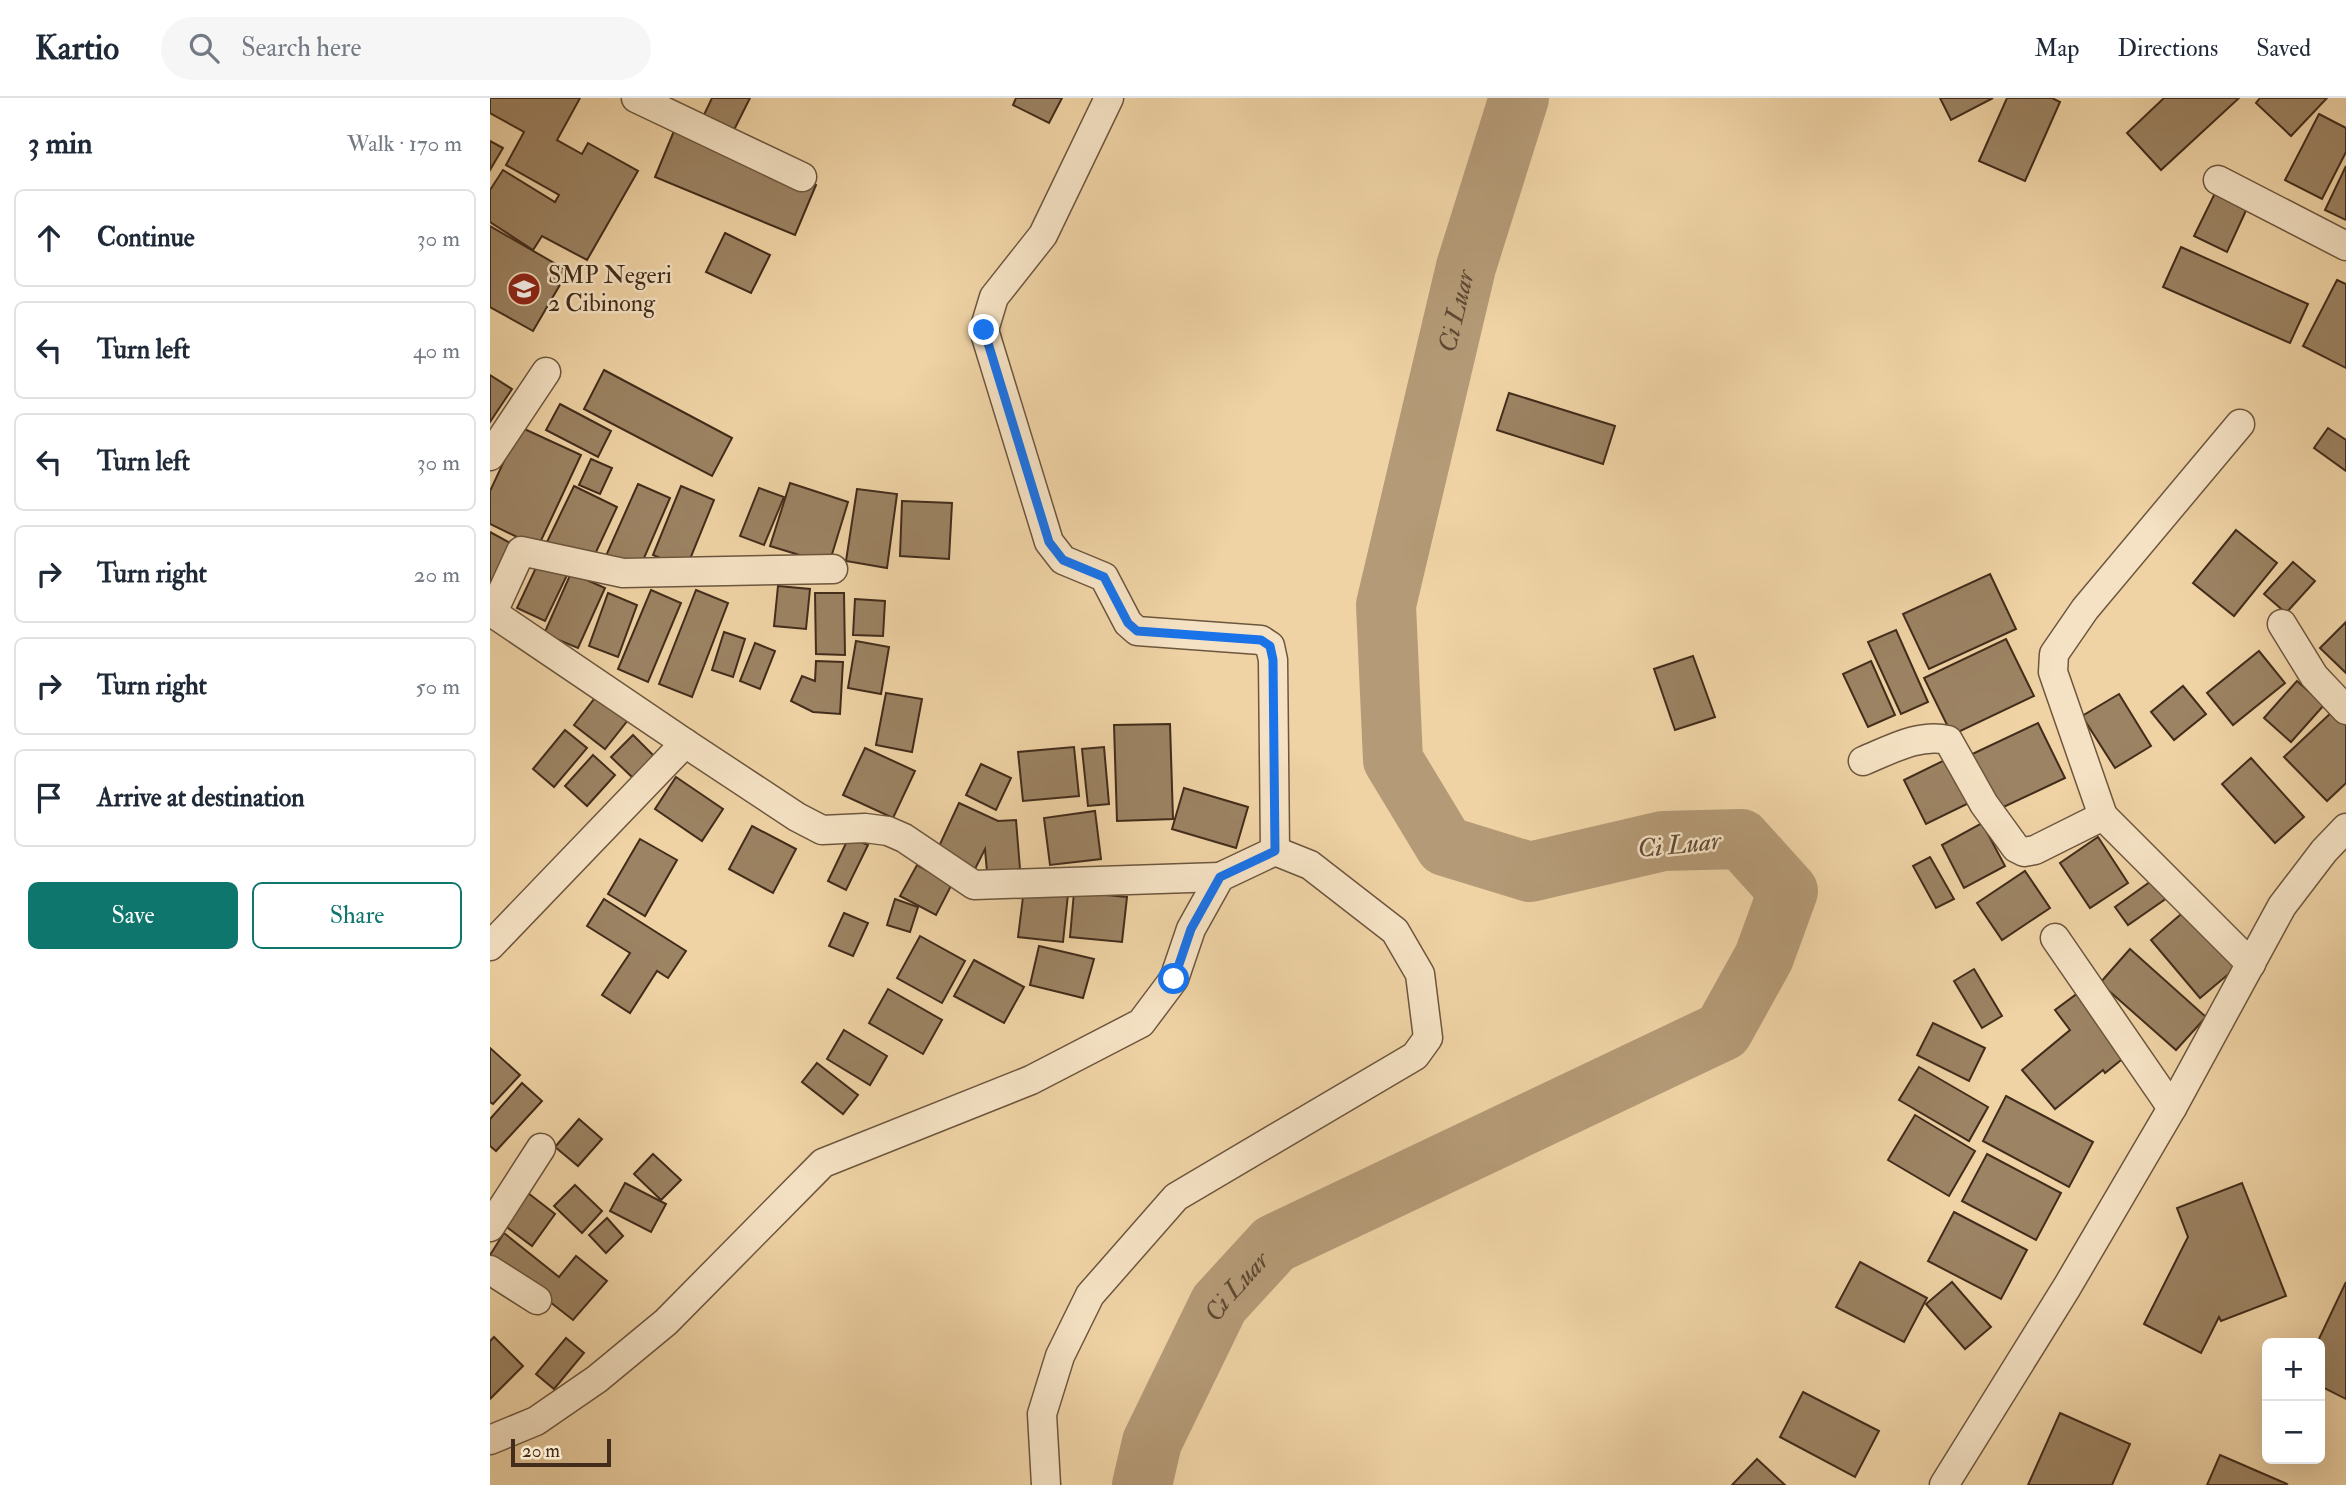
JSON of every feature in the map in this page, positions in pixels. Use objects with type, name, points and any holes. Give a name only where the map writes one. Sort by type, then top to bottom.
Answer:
[{"type":"street","points":[[636,98],[802,177]]},
{"type":"street","points":[[1109,98],[1044,234],[994,297],[984,330],[1049,542],[1063,560],[1104,577],[1128,623],[1137,631],[1261,640],[1270,646],[1273,660],[1275,851]]},
{"type":"street","points":[[2218,180],[2346,246]]},
{"type":"street","points":[[490,456],[546,372]]},
{"type":"street","points":[[2241,424],[2085,609],[2054,654],[2053,673],[2104,816],[2251,964]]},
{"type":"street","points":[[833,569],[623,573],[520,551],[491,612],[797,817],[822,830],[865,828],[888,831],[904,838],[975,885],[1220,877],[1275,851],[1310,865],[1395,931],[1420,974],[1427,1038],[1415,1056],[1176,1197],[1090,1295],[1060,1356],[1042,1414],[1046,1485]]},
{"type":"street","points":[[2282,624],[2314,676],[2346,710]]},
{"type":"street","points":[[1863,761],[1920,739],[1934,737],[1948,740],[1984,804],[2016,848],[2024,852],[2035,850],[2104,816]]},
{"type":"street","points":[[490,946],[685,743]]},
{"type":"street","points":[[1944,1485],[2067,1287],[2172,1108],[2282,906],[2324,851],[2346,828]]},
{"type":"street","points":[[490,1440],[536,1421],[597,1379],[666,1322],[823,1163],[1031,1080],[1140,1023],[1174,979],[1191,929],[1220,877]]},
{"type":"street","points":[[2055,937],[2172,1108]]},
{"type":"street","points":[[490,1227],[541,1148]]},
{"type":"street","points":[[490,1270],[537,1300]]},
{"type":"building","points":[[490,98],[580,98],[557,140],[582,154],[588,143],[638,171],[587,260],[542,236],[533,250],[490,222],[490,190],[503,170],[555,202],[559,195],[506,165],[524,132],[490,113]]},
{"type":"building","points":[[712,98],[750,98],[731,136],[701,121]]},
{"type":"building","points":[[1016,98],[1062,98],[1049,123],[1013,105]]},
{"type":"building","points":[[1940,98],[1993,98],[1951,120]]},
{"type":"building","points":[[2007,98],[2052,98],[2060,102],[2025,181],[1979,161]]},
{"type":"building","points":[[2164,98],[2239,98],[2161,170],[2127,133]]},
{"type":"building","points":[[2260,98],[2327,98],[2291,136],[2256,103]]},
{"type":"building","points":[[2319,114],[2346,128],[2346,152],[2322,199],[2285,180]]},
{"type":"building","points":[[676,126],[816,185],[795,235],[655,177]]},
{"type":"building","points":[[490,141],[503,148],[490,170]]},
{"type":"building","points":[[2346,166],[2346,220],[2325,210]]},
{"type":"building","points":[[2217,189],[2249,204],[2227,252],[2194,236]]},
{"type":"building","name":"SMP Negeri 2 Cibinong","points":[[490,226],[568,271],[533,331],[490,307]]},
{"type":"building","points":[[725,233],[770,255],[751,293],[706,272]]},
{"type":"building","points":[[2181,247],[2308,304],[2290,343],[2163,287]]},
{"type":"building","points":[[2337,280],[2346,284],[2346,368],[2303,346]]},
{"type":"building","points":[[604,370],[732,438],[712,476],[584,409]]},
{"type":"building","points":[[490,375],[512,389],[490,422]]},
{"type":"building","points":[[1509,393],[1615,426],[1603,464],[1497,430]]},
{"type":"building","points":[[560,404],[611,431],[598,457],[546,430]]},
{"type":"building","points":[[520,427],[581,455],[538,547],[490,524],[490,491]]},
{"type":"building","points":[[2328,428],[2346,440],[2346,471],[2314,448]]},
{"type":"building","points":[[591,459],[612,468],[600,494],[579,485]]},
{"type":"building","points":[[790,483],[848,502],[829,564],[770,546]]},
{"type":"building","points":[[638,484],[670,498],[638,572],[605,558]]},
{"type":"building","points":[[574,486],[617,507],[590,565],[546,544]]},
{"type":"building","points":[[681,486],[714,500],[686,569],[653,555]]},
{"type":"building","points":[[759,488],[784,497],[764,545],[740,536]]},
{"type":"building","points":[[857,489],[897,494],[887,568],[846,561]]},
{"type":"building","points":[[902,501],[952,503],[949,559],[900,556]]},
{"type":"building","points":[[2236,530],[2277,563],[2234,616],[2193,583]]},
{"type":"building","points":[[490,532],[514,545],[490,592]]},
{"type":"building","points":[[541,557],[569,571],[545,621],[517,608]]},
{"type":"building","points":[[2293,562],[2315,581],[2286,613],[2264,594]]},
{"type":"building","points":[[571,573],[605,588],[578,648],[544,634]]},
{"type":"building","points":[[1990,574],[2016,629],[1929,669],[1903,614]]},
{"type":"building","points":[[778,586],[810,589],[806,629],[774,626]]},
{"type":"building","points":[[651,590],[681,603],[648,682],[618,669]]},
{"type":"building","points":[[696,590],[728,603],[692,697],[659,684]]},
{"type":"building","points":[[608,593],[637,605],[618,657],[589,646]]},
{"type":"building","points":[[815,593],[844,593],[845,655],[816,654]]},
{"type":"building","points":[[855,599],[885,601],[883,636],[853,635]]},
{"type":"building","points":[[2346,622],[2346,673],[2320,648]]},
{"type":"building","points":[[1896,630],[1928,702],[1901,714],[1868,642]]},
{"type":"building","points":[[724,632],[745,639],[733,677],[712,670]]},
{"type":"building","points":[[2006,639],[2034,696],[1952,735],[1924,678]]},
{"type":"building","points":[[856,641],[889,647],[881,694],[848,688]]},
{"type":"building","points":[[755,643],[775,651],[760,689],[740,681]]},
{"type":"building","points":[[2259,651],[2285,683],[2233,725],[2207,693]]},
{"type":"building","points":[[1693,656],[1715,717],[1675,730],[1654,669]]},
{"type":"building","points":[[816,661],[843,662],[840,714],[813,712],[791,701],[802,676],[815,681]]},
{"type":"building","points":[[1871,661],[1895,715],[1868,727],[1843,674]]},
{"type":"building","points":[[2297,681],[2324,705],[2291,742],[2264,718]]},
{"type":"building","points":[[2183,686],[2206,714],[2174,740],[2151,712]]},
{"type":"building","points":[[601,690],[632,715],[605,749],[574,725]]},
{"type":"building","points":[[886,693],[922,699],[912,752],[876,745]]},
{"type":"building","points":[[2119,694],[2151,746],[2115,768],[2082,716]]},
{"type":"building","points":[[2333,711],[2346,725],[2346,783],[2327,801],[2284,757]]},
{"type":"building","points":[[2038,723],[2065,778],[1993,812],[1966,757]]},
{"type":"building","points":[[1170,724],[1173,819],[1117,821],[1114,725]]},
{"type":"building","points":[[565,730],[587,748],[554,787],[533,769]]},
{"type":"building","points":[[633,735],[654,756],[633,778],[611,757]]},
{"type":"building","points":[[1074,747],[1079,796],[1023,801],[1018,752]]},
{"type":"building","points":[[1104,747],[1109,804],[1088,806],[1082,749]]},
{"type":"building","points":[[865,748],[915,771],[893,818],[843,795]]},
{"type":"building","points":[[593,755],[615,775],[587,806],[565,786]]},
{"type":"building","points":[[1951,757],[1973,801],[1926,824],[1904,780]]},
{"type":"building","points":[[2251,758],[2304,817],[2275,843],[2222,784]]},
{"type":"building","points":[[981,764],[1011,778],[996,810],[966,795]]},
{"type":"building","points":[[676,777],[723,809],[702,841],[655,809]]},
{"type":"building","points":[[1184,788],[1248,807],[1236,848],[1172,829]]},
{"type":"building","points":[[959,803],[998,821],[1016,820],[1020,869],[987,872],[985,849],[973,873],[935,855]]},
{"type":"building","points":[[1095,811],[1101,859],[1050,865],[1044,818]]},
{"type":"building","points":[[1982,823],[2005,866],[1964,888],[1942,845]]},
{"type":"building","points":[[752,826],[796,849],[773,893],[729,869]]},
{"type":"building","points":[[849,837],[868,845],[846,890],[828,881]]},
{"type":"building","points":[[2098,837],[2128,883],[2090,908],[2060,863]]},
{"type":"building","points":[[640,839],[677,860],[645,916],[608,894]]},
{"type":"building","points":[[1930,857],[1954,899],[1936,908],[1913,866]]},
{"type":"building","points":[[917,865],[952,884],[936,915],[900,896]]},
{"type":"building","points":[[2025,871],[2050,908],[2002,940],[1977,903]]},
{"type":"building","points":[[2154,879],[2167,898],[2128,925],[2115,907]]},
{"type":"building","points":[[1024,889],[1068,894],[1063,942],[1018,937]]},
{"type":"building","points":[[1074,892],[1127,897],[1122,942],[1070,937]]},
{"type":"building","points":[[604,899],[686,951],[668,978],[657,971],[630,1013],[602,995],[630,953],[587,926]]},
{"type":"building","points":[[895,899],[918,907],[910,932],[887,925]]},
{"type":"building","points":[[2187,909],[2237,967],[2200,998],[2151,940]]},
{"type":"building","points":[[844,913],[868,923],[853,956],[829,946]]},
{"type":"building","points":[[920,936],[965,961],[942,1003],[897,978]]},
{"type":"building","points":[[1039,946],[1094,959],[1083,998],[1030,985]]},
{"type":"building","points":[[2130,949],[2206,1017],[2176,1050],[2100,983]]},
{"type":"building","points":[[974,960],[1024,987],[1004,1023],[954,996]]},
{"type":"building","points":[[1974,969],[2002,1016],[1982,1028],[1954,981]]},
{"type":"building","points":[[888,989],[942,1020],[923,1054],[869,1023]]},
{"type":"building","points":[[2082,990],[2131,1052],[2105,1073],[2103,1070],[2055,1109],[2022,1070],[2070,1030],[2055,1010]]},
{"type":"building","points":[[1933,1023],[1985,1048],[1969,1081],[1917,1055]]},
{"type":"building","points":[[844,1030],[887,1056],[870,1085],[827,1059]]},
{"type":"building","points":[[490,1048],[520,1075],[493,1104],[490,1102]]},
{"type":"building","points":[[817,1063],[858,1095],[843,1114],[802,1082]]},
{"type":"building","points":[[1919,1067],[1988,1107],[1969,1141],[1899,1100]]},
{"type":"building","points":[[522,1083],[542,1101],[496,1151],[490,1146],[490,1119]]},
{"type":"building","points":[[2006,1096],[2093,1142],[2069,1187],[1983,1141]]},
{"type":"building","points":[[1915,1115],[1975,1151],[1949,1196],[1888,1160]]},
{"type":"building","points":[[579,1119],[602,1139],[578,1166],[555,1147]]},
{"type":"building","points":[[653,1154],[681,1180],[661,1200],[634,1174]]},
{"type":"building","points":[[1987,1154],[2061,1193],[2036,1240],[1962,1201]]},
{"type":"building","points":[[625,1183],[666,1204],[651,1232],[610,1211]]},
{"type":"building","points":[[2242,1183],[2286,1296],[2221,1321],[2219,1317],[2201,1353],[2144,1324],[2188,1237],[2177,1208]]},
{"type":"building","points":[[575,1185],[602,1211],[582,1233],[554,1206]]},
{"type":"building","points":[[528,1193],[555,1214],[532,1246],[504,1225]]},
{"type":"building","points":[[1954,1212],[2027,1250],[2001,1299],[1928,1261]]},
{"type":"building","points":[[607,1218],[623,1236],[606,1253],[589,1235]]},
{"type":"building","points":[[504,1233],[559,1277],[576,1256],[607,1281],[573,1320],[490,1255]]},
{"type":"building","points":[[1860,1262],[1927,1298],[1904,1342],[1836,1307]]},
{"type":"building","points":[[1952,1282],[1991,1327],[1965,1349],[1926,1304]]},
{"type":"building","points":[[2346,1282],[2346,1399],[2325,1388],[2325,1338],[2319,1338]]},
{"type":"building","points":[[494,1337],[523,1366],[490,1399],[490,1341]]},
{"type":"building","points":[[566,1338],[584,1353],[554,1389],[536,1374]]},
{"type":"building","points":[[1803,1392],[1879,1431],[1855,1477],[1780,1437]]},
{"type":"building","points":[[2060,1413],[2130,1444],[2112,1485],[2028,1485]]},
{"type":"building","points":[[2220,1455],[2287,1484],[2207,1485]]},
{"type":"building","points":[[1757,1459],[1785,1485],[1732,1485]]},
{"type":"waterway","name":"Ci Luar","points":[[1142,1485],[1152,1442],[1219,1304],[1274,1244],[1723,1031],[1764,957],[1788,891],[1741,839],[1663,841],[1530,872],[1445,846],[1393,760],[1386,605],[1466,267],[1519,98]]},
{"type":"place","name":"SMP Negeri 2 Cibinong","points":[[524,289]]},
{"type":"route","points":[[984,330],[1049,542],[1063,560],[1104,577],[1128,623],[1137,631],[1261,640],[1270,646],[1273,660],[1275,851],[1220,877],[1191,929],[1174,979]]}]
